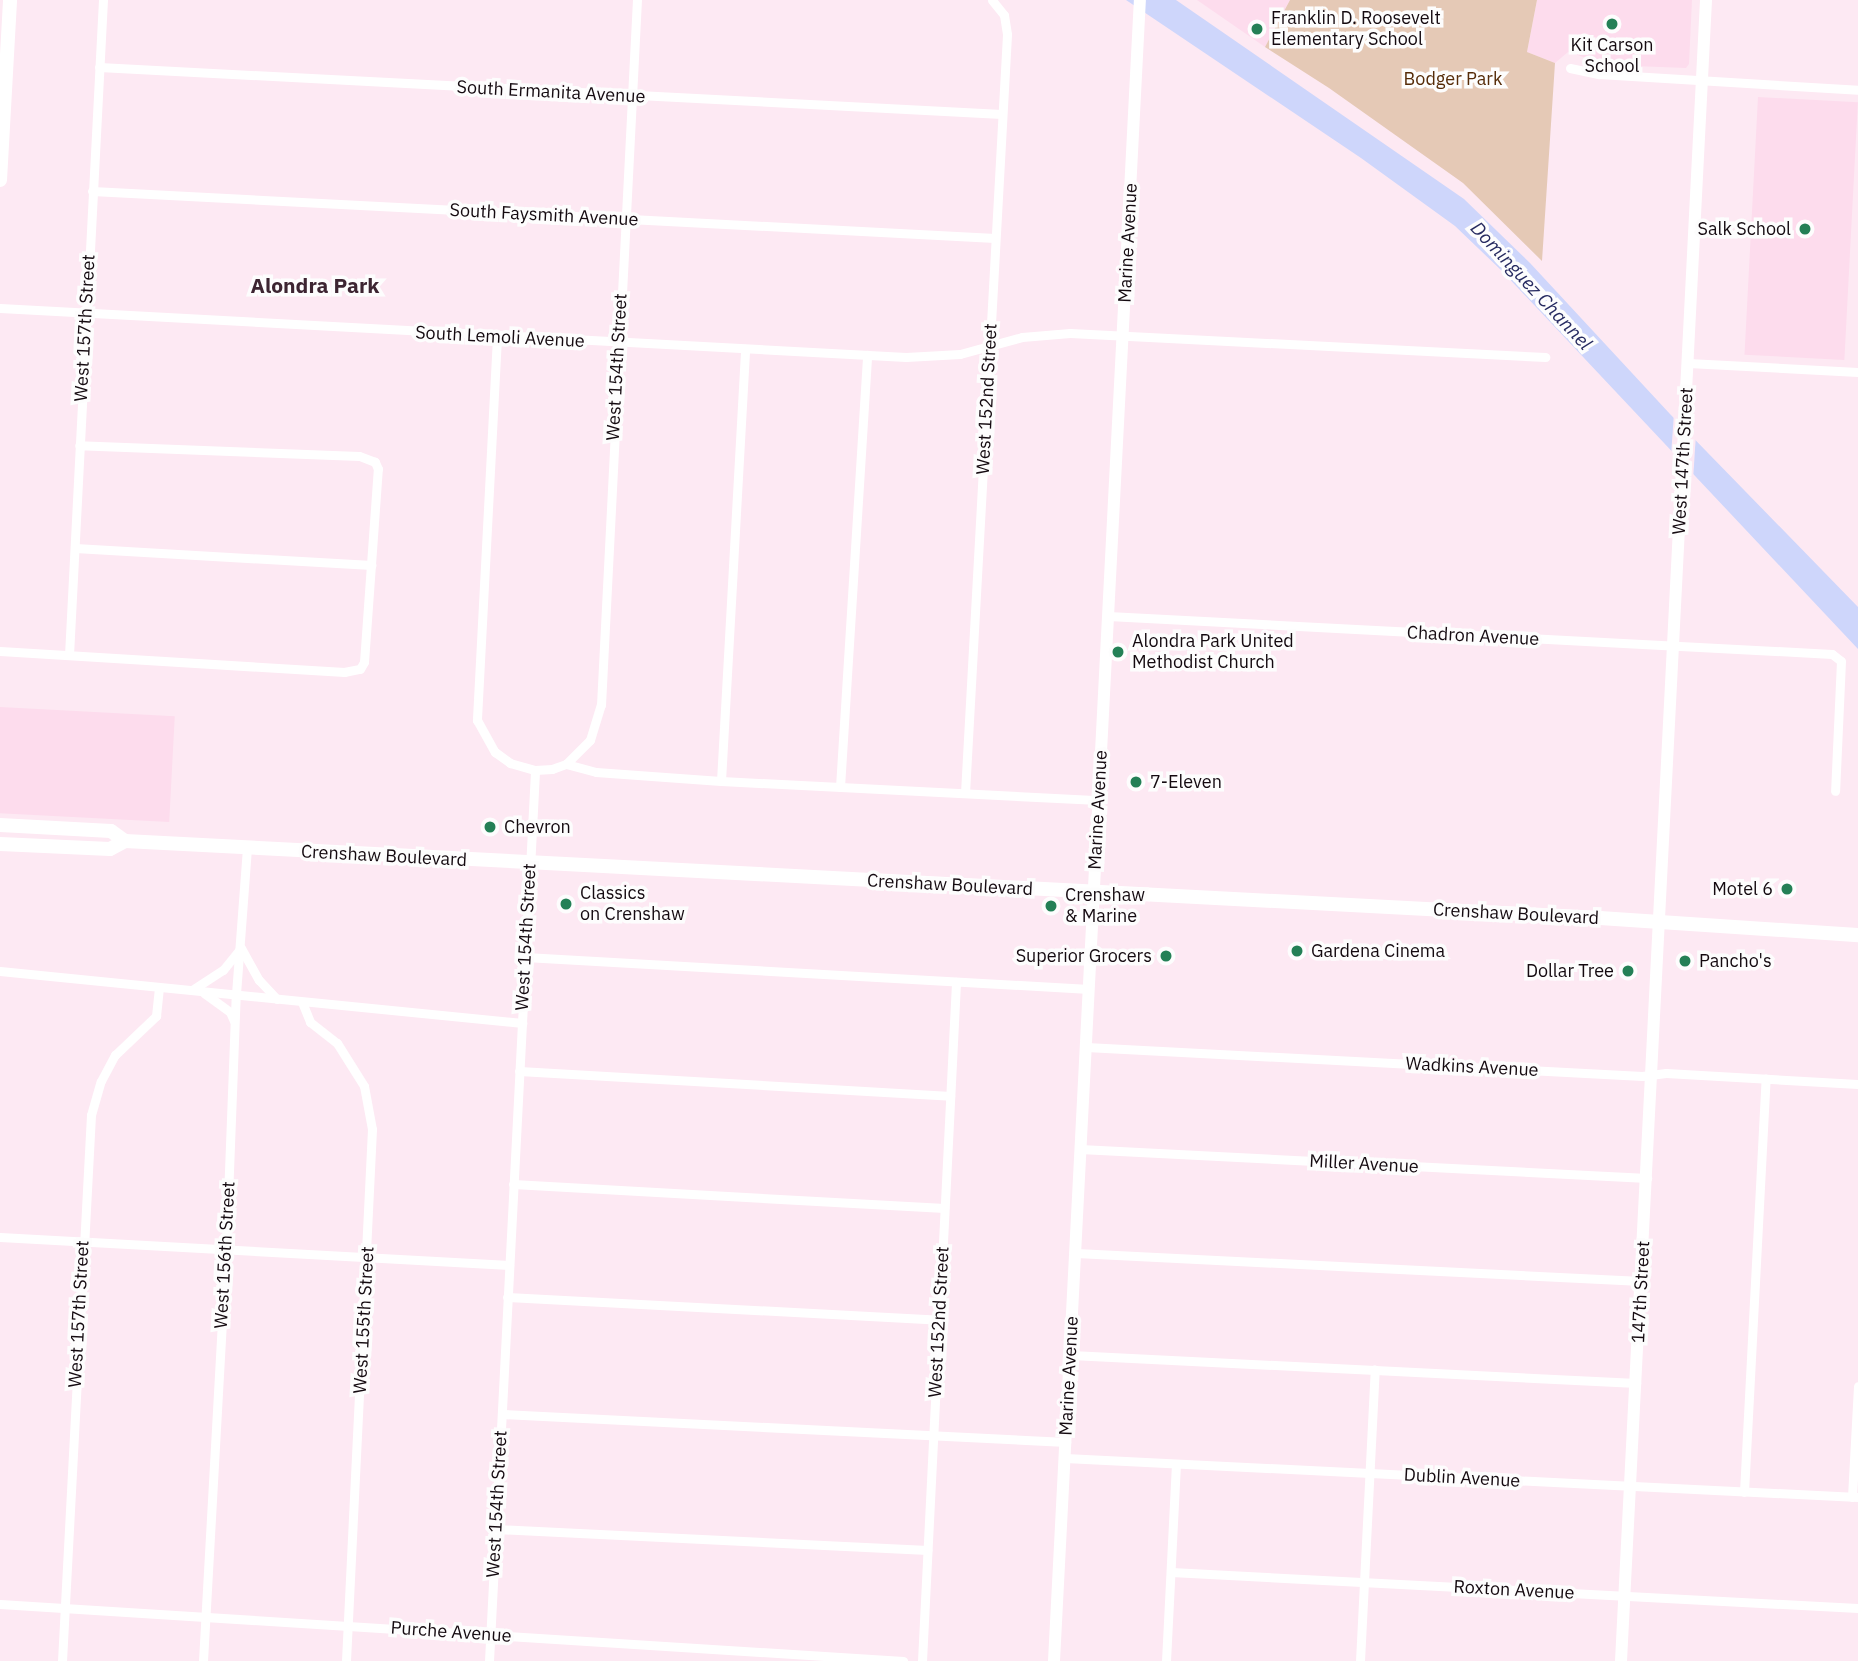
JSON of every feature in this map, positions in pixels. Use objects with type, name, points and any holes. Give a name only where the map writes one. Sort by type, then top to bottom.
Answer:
[{"type":"main road","points":[[0,180],[10,0]]},
{"type":"main road","name":"Marine Avenue","points":[[1055,1661],[1140,0]]},
{"type":"main road","name":"West 147th Street","points":[[1660,922],[1706,0]]},
{"type":"main road","name":"Crenshaw Boulevard","points":[[0,825],[111,831],[125,841],[247,849],[1660,922],[1858,935]]},
{"type":"main road","name":"Crenshaw Boulevard","points":[[0,844],[110,849],[125,841]]},
{"type":"main road","name":"147th Street","points":[[1621,1661],[1660,922]]},
{"type":"street","name":"West 157th Street","points":[[69,656],[103,0]]},
{"type":"street","name":"West 154th Street","points":[[566,764],[590,740],[601,705],[617,343],[637,0]]},
{"type":"street","name":"West 152nd Street","points":[[965,793],[1007,34],[1004,15],[995,3]]},
{"type":"street","name":"South Ermanita Avenue","points":[[99,67],[632,97],[1002,114]]},
{"type":"street","points":[[1570,68],[1599,75],[1858,90]]},
{"type":"street","name":"South Faysmith Avenue","points":[[92,191],[995,238]]},
{"type":"street","name":"South Lemoli Avenue","points":[[0,308],[867,355],[933,357],[1022,337],[1053,333],[1545,357]]},
{"type":"street","points":[[497,337],[477,720],[495,752],[510,763],[535,770],[566,764],[596,772],[721,781],[1098,800]]},
{"type":"street","points":[[721,781],[745,349]]},
{"type":"street","points":[[839,787],[867,355]]},
{"type":"street","points":[[1688,363],[1858,372]]},
{"type":"street","points":[[0,651],[344,673],[360,669],[367,650],[377,482],[375,462],[359,456],[79,444]]},
{"type":"street","points":[[75,548],[372,565]]},
{"type":"street","name":"Chadron Avenue","points":[[1108,615],[1673,644],[1837,656],[1841,662],[1835,792]]},
{"type":"street","name":"West 154th Street","points":[[489,1661],[535,770]]},
{"type":"street","name":"West 156th Street","points":[[203,1661],[226,1250],[236,994],[247,849]]},
{"type":"street","points":[[190,991],[223,970],[241,948],[259,980],[276,999]]},
{"type":"street","points":[[525,957],[1089,989]]},
{"type":"street","points":[[0,971],[159,989],[236,994],[522,1023]]},
{"type":"street","name":"West 152nd Street","points":[[922,1661],[956,982]]},
{"type":"street","name":"West 157th Street","points":[[62,1661],[82,1242],[94,1100],[115,1055],[156,1016],[159,989]]},
{"type":"street","points":[[203,992],[230,1012],[235,1022]]},
{"type":"street","name":"West 155th Street","points":[[302,1002],[310,1022],[337,1043],[364,1086],[369,1104],[373,1151],[346,1661]]},
{"type":"street","name":"Wadkins Avenue","points":[[1086,1047],[1858,1084]]},
{"type":"street","points":[[519,1071],[950,1096]]},
{"type":"street","points":[[1744,1492],[1766,1079]]},
{"type":"street","name":"Miller Avenue","points":[[1080,1149],[1647,1178]]},
{"type":"street","points":[[513,1184],[944,1208]]},
{"type":"street","points":[[0,1237],[509,1265]]},
{"type":"street","points":[[1076,1253],[1641,1281]]},
{"type":"street","points":[[508,1297],[939,1320]]},
{"type":"street","points":[[1070,1355],[1636,1383]]},
{"type":"street","points":[[1360,1661],[1375,1369]]},
{"type":"street","points":[[1855,1497],[1858,1387]]},
{"type":"street","points":[[502,1414],[1066,1442]]},
{"type":"street","name":"Dublin Avenue","points":[[1065,1458],[1855,1497]]},
{"type":"street","points":[[1166,1661],[1176,1464]]},
{"type":"street","points":[[495,1529],[927,1550]]},
{"type":"street","name":"Roxton Avenue","points":[[1171,1573],[1858,1608]]},
{"type":"street","name":"Purche Avenue","points":[[0,1604],[903,1661]]},
{"type":"shaded area","name":"Franklin D. Roosevelt Elementary School","points":[[1197,0],[1290,0],[1265,47]]},
{"type":"shaded area","name":"Kit Carson School","points":[[1537,0],[1692,0],[1689,64],[1686,68],[1608,65],[1568,52],[1555,63],[1527,52]]},
{"type":"shaded area","name":"Salk School","points":[[1758,97],[1858,102],[1844,360],[1744,355]]},
{"type":"shaded area","points":[[0,707],[175,716],[169,822],[0,813]]},
{"type":"green space","name":"Bodger Park","points":[[1290,0],[1537,0],[1527,52],[1555,63],[1542,261],[1463,183],[1329,88],[1265,47]]},
{"type":"water","name":"Dominguez Channel","points":[[1126,0],[1176,0],[1464,199],[1530,263],[1670,414],[1858,607],[1858,649],[1502,271],[1455,226],[1361,158]]},
{"type":"pier","points":[[1674,413],[1696,434],[1693,480],[1671,456]]},
{"type":"place","name":"Kit Carson School","points":[[1612,24]]},
{"type":"place","name":"Franklin D. Roosevelt Elementary School","points":[[1257,29]]},
{"type":"place","name":"Salk School","points":[[1805,229]]},
{"type":"place","name":"Alondra Park United Methodist Church","points":[[1118,652]]},
{"type":"place","name":"7-Eleven","points":[[1136,782]]},
{"type":"place","name":"Chevron","points":[[490,827]]},
{"type":"place","name":"Motel 6","points":[[1787,889]]},
{"type":"place","name":"Classics on Crenshaw","points":[[566,904]]},
{"type":"place","name":"Crenshaw & Marine","points":[[1051,906]]},
{"type":"place","name":"Gardena Cinema","points":[[1297,951]]},
{"type":"place","name":"Superior Grocers","points":[[1166,956]]},
{"type":"place","name":"Pancho's","points":[[1685,961]]},
{"type":"place","name":"Dollar Tree","points":[[1628,971]]},
{"type":"district","name":"Alondra Park","points":[[315,285]]}]
